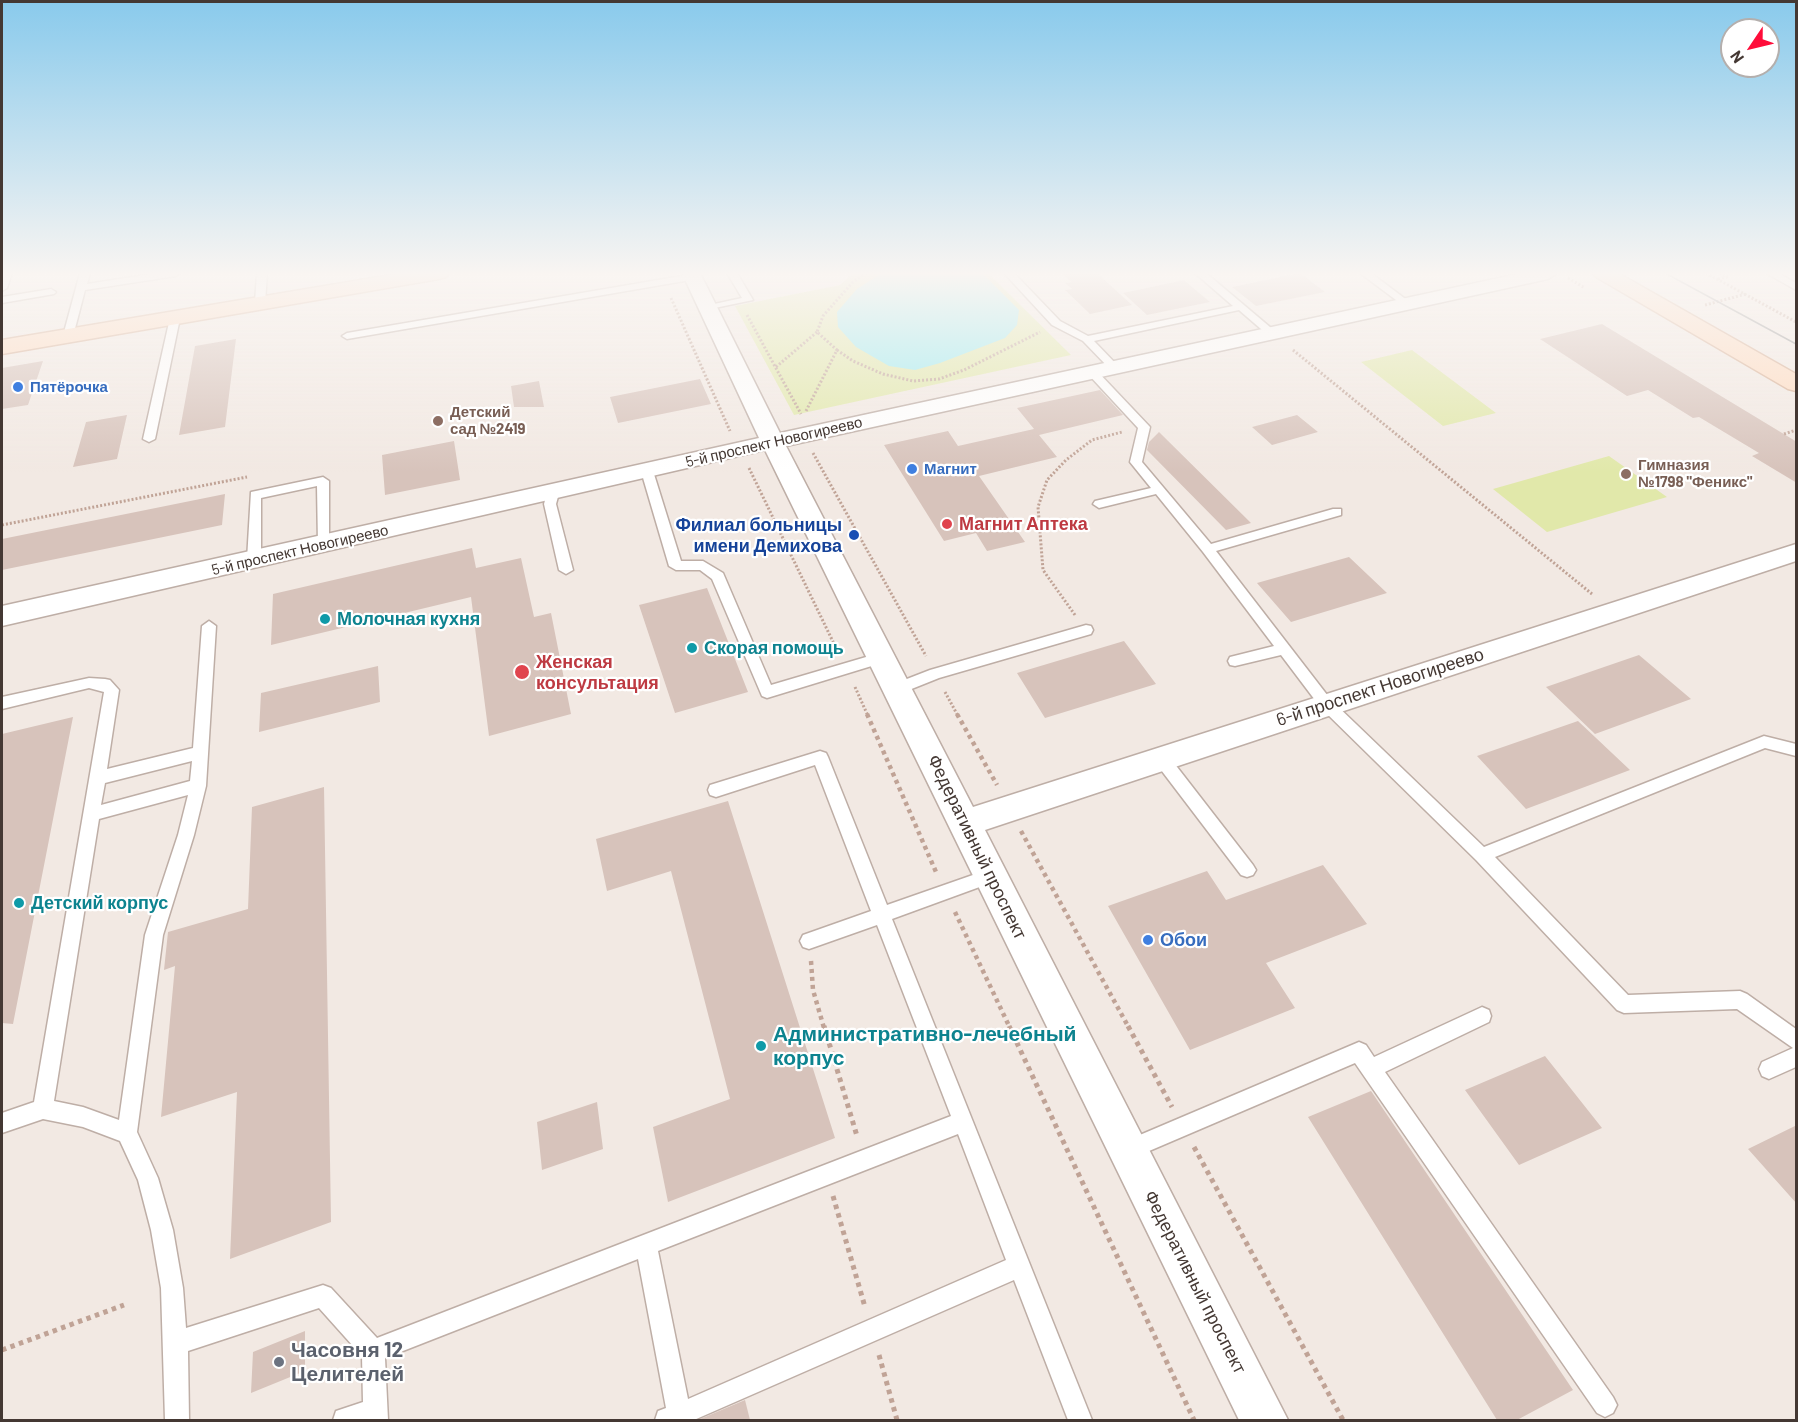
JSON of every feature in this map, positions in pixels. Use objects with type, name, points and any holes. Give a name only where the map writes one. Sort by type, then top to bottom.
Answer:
[{"type":"main road","points":[[2,347],[48,339]]},
{"type":"main road","points":[[1719,339],[1797,384]]},
{"type":"main road","points":[[1749,339],[1797,366]]},
{"type":"street","name":"Федеративный проспект","points":[[736,339],[773,441],[1264,1420]]},
{"type":"street","name":"5-й проспект Новогиреево","points":[[2,616],[553,493],[773,441],[1242,339]]},
{"type":"street","name":"6-й проспект Новогиреево","points":[[965,824],[1009,807],[1797,552]]},
{"type":"lane","points":[[149,439],[170,339]]},
{"type":"lane","points":[[1087,339],[1114,367]]},
{"type":"lane","points":[[1092,372],[1144,427],[1136,462],[1208,549],[1326,704],[1482,855],[1624,1004],[1740,1000],[1797,1040]]},
{"type":"lane","points":[[647,471],[676,566],[703,565],[718,576],[766,692],[883,657]]},
{"type":"lane","points":[[254,560],[255,495],[323,481],[324,544]]},
{"type":"lane","points":[[1099,504],[1159,490]]},
{"type":"lane","points":[[553,493],[550,504],[566,570]]},
{"type":"lane","points":[[1208,549],[1336,512]]},
{"type":"lane","points":[[177,1420],[176,1343],[172,1288],[162,1230],[148,1178],[127,1133],[154,935],[186,835],[198,786],[198,753],[209,626]]},
{"type":"lane","points":[[898,688],[935,674],[1086,630]]},
{"type":"lane","points":[[1235,661],[1284,649]]},
{"type":"lane","points":[[2,703],[89,683],[105,684],[112,690],[43,1109]]},
{"type":"lane","points":[[1482,855],[1764,742],[1797,750]]},
{"type":"lane","points":[[98,778],[198,753]]},
{"type":"lane","points":[[716,790],[820,757],[884,915],[1080,1420]]},
{"type":"lane","points":[[1161,758],[1247,870]]},
{"type":"lane","points":[[92,814],[198,786]]},
{"type":"lane","points":[[809,940],[990,876]]},
{"type":"lane","points":[[1371,1069],[1482,1016]]},
{"type":"lane","points":[[1128,1150],[1359,1052],[1605,1405]]},
{"type":"lane","points":[[1769,1069],[1797,1057]]},
{"type":"lane","points":[[2,1123],[43,1109],[83,1117],[127,1133]]},
{"type":"lane","points":[[374,1351],[964,1121]]},
{"type":"lane","points":[[646,1245],[673,1418],[1019,1266]]},
{"type":"lane","points":[[176,1343],[323,1296],[374,1351],[376,1415],[345,1420]]},
{"type":"path","points":[[689,339],[731,434]]},
{"type":"path","points":[[753,339],[776,367],[803,417],[837,350]]},
{"type":"path","points":[[776,367],[808,339]]},
{"type":"path","points":[[825,339],[853,361],[883,374],[913,381],[939,379],[1025,339]]},
{"type":"path","points":[[1280,339],[1613,611]]},
{"type":"path","points":[[1086,630],[1043,570],[1038,507],[1047,480],[1066,460],[1092,440],[1144,427]]},
{"type":"path","points":[[1784,434],[1797,430]]},
{"type":"path","points":[[810,446],[1343,1420]]},
{"type":"path","points":[[744,460],[846,668],[945,892],[1194,1420]]},
{"type":"path","points":[[2,525],[255,475],[255,495]]},
{"type":"path","points":[[809,940],[813,990],[864,1160]]},
{"type":"path","points":[[826,1174],[897,1420]]},
{"type":"path","points":[[2,1350],[124,1305]]},
{"type":"green space","points":[[753,339],[1055,339],[1071,355],[794,415]]},
{"type":"green space","points":[[1412,350],[1496,413],[1443,426],[1361,362]]},
{"type":"green space","points":[[1609,456],[1667,497],[1547,532],[1493,489]]},
{"type":"water","points":[[849,339],[1001,339],[915,370],[889,366],[856,347]]},
{"type":"building","points":[[236,339],[225,427],[179,435],[195,346]]},
{"type":"building","points":[[1541,339],[1627,339],[1797,442],[1797,483],[1752,456],[1759,453],[1699,417],[1693,418],[1648,390],[1627,396]]},
{"type":"building","name":"Пятёрочка","points":[[43,361],[28,405],[2,409],[2,368]]},
{"type":"building","points":[[700,379],[711,404],[618,423],[610,397]]},
{"type":"building","points":[[539,381],[544,407],[514,407],[511,386]]},
{"type":"building","points":[[1100,390],[1123,415],[1039,435],[1057,457],[979,476],[1025,542],[987,551],[976,533],[944,541],[884,445],[948,431],[958,446],[1034,429],[1017,408]]},
{"type":"building","points":[[127,415],[117,459],[73,467],[86,422]]},
{"type":"building","points":[[1297,415],[1318,432],[1272,445],[1252,427]]},
{"type":"building","points":[[1159,432],[1251,523],[1226,530],[1147,450],[1149,442]]},
{"type":"building","points":[[454,441],[460,480],[385,495],[382,455]]},
{"type":"building","points":[[225,494],[222,525],[2,570],[2,539]]},
{"type":"building","points":[[472,548],[476,568],[521,558],[534,617],[551,613],[571,714],[489,736],[471,597],[271,645],[273,594]]},
{"type":"building","points":[[1349,557],[1387,593],[1291,622],[1257,583]]},
{"type":"building","name":"Скорая помощь","points":[[707,588],[748,692],[675,713],[639,605]]},
{"type":"building","points":[[1124,641],[1156,684],[1045,718],[1017,673]]},
{"type":"building","points":[[1639,655],[1691,699],[1595,734],[1546,687]]},
{"type":"building","points":[[378,666],[380,702],[259,732],[261,693]]},
{"type":"building","name":"Детский корпус","points":[[73,717],[13,1024],[2,1023],[2,734]]},
{"type":"building","points":[[1578,721],[1630,770],[1526,809],[1477,756]]},
{"type":"building","points":[[324,787],[331,1222],[230,1259],[237,1092],[161,1117],[175,966],[164,970],[168,932],[248,909],[252,807]]},
{"type":"building","name":"Административно-лечебный корпус","points":[[728,801],[835,1138],[668,1202],[653,1127],[730,1099],[671,871],[607,891],[596,839]]},
{"type":"building","points":[[1323,865],[1367,924],[1266,963],[1295,1008],[1190,1050],[1108,906],[1207,871],[1226,900]]},
{"type":"building","points":[[1545,1056],[1602,1128],[1519,1165],[1465,1090]]},
{"type":"building","points":[[1371,1091],[1573,1390],[1517,1420],[1497,1420],[1308,1117]]},
{"type":"building","points":[[597,1102],[603,1149],[542,1170],[537,1122]]},
{"type":"building","points":[[1797,1125],[1797,1204],[1748,1149]]},
{"type":"building","name":"Часовня 12 Целителей","points":[[305,1331],[305,1371],[251,1393],[253,1352]]},
{"type":"building","points":[[745,1400],[750,1420],[698,1420]]},
{"type":"tram line","points":[[1787,339],[1796,344]]},
{"type":"place","name":"Пятёрочка","points":[[18,387]]},
{"type":"place","name":"Детский сад №2419","points":[[438,421]]},
{"type":"place","name":"Магнит","points":[[912,469]]},
{"type":"place","name":"Гимназия №1798 \"Феникс\"","points":[[1626,474]]},
{"type":"place","name":"Магнит Аптека","points":[[947,524]]},
{"type":"place","name":"Филиал больницы имени Демихова","points":[[854,535]]},
{"type":"place","name":"Молочная кухня","points":[[325,619]]},
{"type":"place","name":"Скорая помощь","points":[[692,648]]},
{"type":"place","name":"Женская консультация","points":[[522,672]]},
{"type":"place","name":"Детский корпус","points":[[19,903]]},
{"type":"place","name":"Обои","points":[[1148,940]]},
{"type":"place","name":"Административно-лечебный корпус","points":[[761,1046]]},
{"type":"place","name":"Часовня 12 Целителей","points":[[279,1362]]}]
